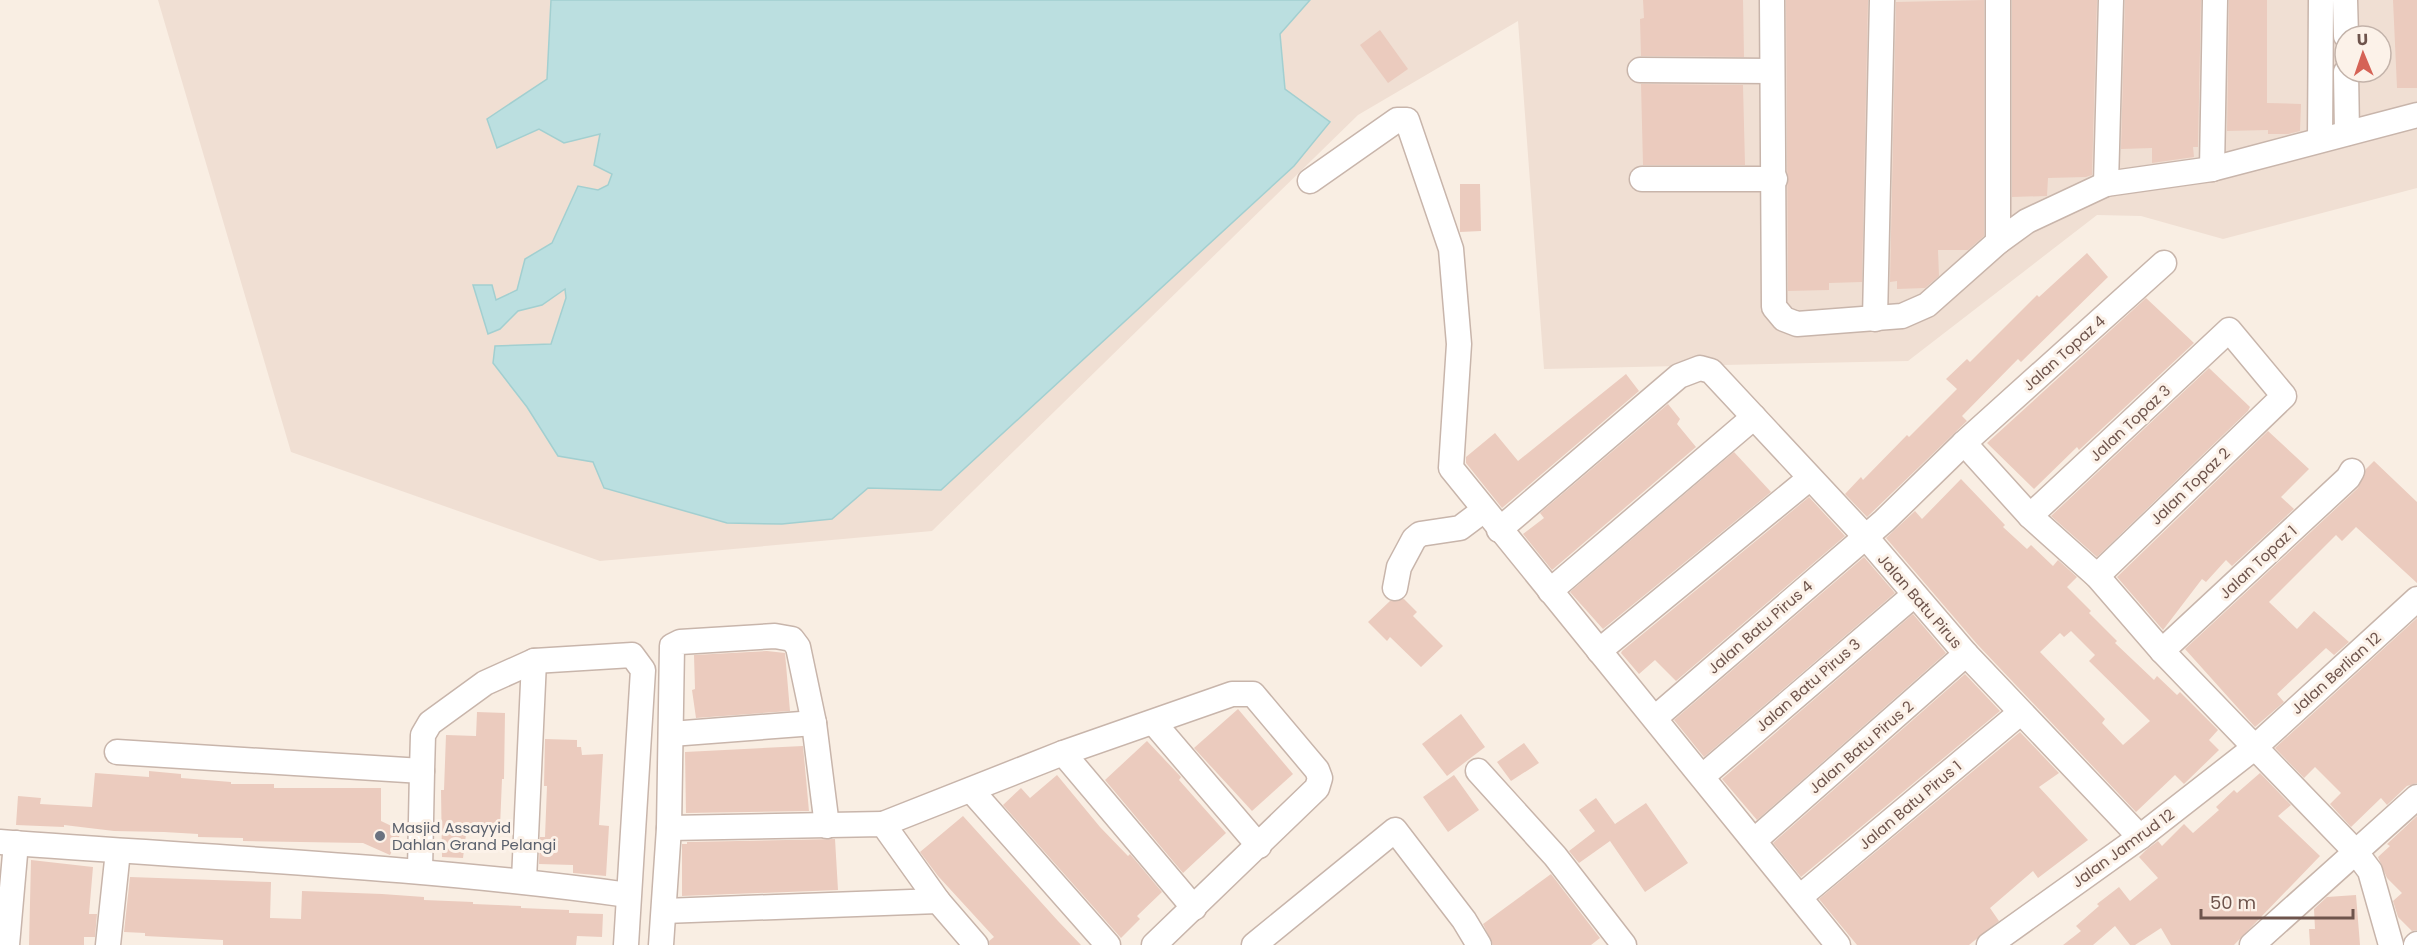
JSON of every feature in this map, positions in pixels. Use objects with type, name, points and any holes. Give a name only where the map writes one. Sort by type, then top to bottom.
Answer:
[{"type":"street","points":[[1772,0],[1774,307],[1784,319],[1797,324],[1875,319],[1902,315],[1927,305],[1998,242],[2044,211],[2106,184],[2212,169],[2417,115]]},
{"type":"street","points":[[1875,319],[1882,0]]},
{"type":"street","points":[[1998,0],[1998,242]]},
{"type":"street","points":[[2106,184],[2111,0]]},
{"type":"street","points":[[2212,169],[2215,0]]},
{"type":"street","points":[[2320,139],[2321,0]]},
{"type":"street","points":[[2345,0],[2346,24]]},
{"type":"street","points":[[1640,70],[1772,71]]},
{"type":"street","points":[[2346,84],[2347,133]]},
{"type":"street","points":[[1310,181],[1397,120],[1407,120],[1451,249],[1459,344],[1451,468],[1475,517],[1499,530],[1703,776],[1838,945]]},
{"type":"street","points":[[1642,179],[1774,179]]},
{"type":"street","name":"Jalan Topaz 4","points":[[1864,536],[1884,521],[1964,442],[2164,263]]},
{"type":"street","name":"Jalan Topaz 2","points":[[2097,576],[2284,396],[2229,330]]},
{"type":"street","name":"Jalan Topaz 3","points":[[2030,516],[2229,330]]},
{"type":"street","name":"Jalan Batu Pirus","points":[[1499,530],[1679,376],[1700,368],[1711,371],[1864,536],[2020,713],[2140,837]]},
{"type":"street","points":[[1550,591],[1754,417]]},
{"type":"street","points":[[1964,442],[2030,516],[2097,576],[2162,651],[2355,851],[2370,871],[2391,945]]},
{"type":"street","name":"Jalan Topaz 1","points":[[2162,651],[2348,478],[2352,471]]},
{"type":"street","points":[[1599,651],[1810,478]]},
{"type":"street","points":[[1395,588],[1399,567],[1414,539],[1420,534],[1453,531],[1475,517]]},
{"type":"street","name":"Jalan Batu Pirus 4","points":[[1655,718],[1864,536]]},
{"type":"street","name":"Jalan Batu Pirus 3","points":[[1703,776],[1914,595]]},
{"type":"street","name":"Jalan Berlian 12","points":[[2254,748],[2417,599]]},
{"type":"street","points":[[662,945],[669,828],[670,654],[672,646],[680,642],[775,636],[792,639],[798,647],[814,723],[827,826]]},
{"type":"street","name":"Jalan Batu Pirus 2","points":[[1755,840],[1966,654]]},
{"type":"street","points":[[420,870],[423,735],[430,723],[485,683],[534,661],[632,655],[643,670],[626,945]]},
{"type":"street","points":[[524,880],[534,661]]},
{"type":"street","points":[[669,828],[883,824],[1063,753],[1232,694],[1252,694],[1317,770],[1320,778],[1317,788],[1154,945]]},
{"type":"street","name":"Jalan Batu Pirus 1","points":[[1800,897],[2020,713]]},
{"type":"street","points":[[671,734],[814,723]]},
{"type":"street","points":[[1154,723],[1259,846]]},
{"type":"street","name":"Jalan Jamrud 12","points":[[1989,945],[2140,837],[2254,748]]},
{"type":"street","points":[[117,752],[422,771]]},
{"type":"street","points":[[1063,753],[1194,908]]},
{"type":"street","points":[[1478,771],[1555,856],[1624,945]]},
{"type":"street","points":[[971,790],[1108,945]]},
{"type":"street","points":[[2252,945],[2417,797]]},
{"type":"street","points":[[883,824],[938,901],[976,945]]},
{"type":"street","points":[[1254,945],[1395,830],[1464,920],[1479,945]]},
{"type":"street","points":[[7,945],[8,842],[420,870],[524,880],[628,895]]},
{"type":"street","points":[[108,945],[118,851]]},
{"type":"street","points":[[664,910],[938,901]]},
{"type":"shaded area","points":[[158,0],[2417,0],[2417,188],[2223,239],[2141,216],[2097,215],[1908,361],[1544,369],[1518,21],[1358,115],[932,531],[600,561],[291,452]]},
{"type":"water","points":[[551,0],[1310,0],[1280,34],[1285,89],[1330,122],[1294,166],[941,490],[868,488],[832,519],[782,524],[727,523],[604,488],[593,462],[558,456],[527,407],[493,363],[495,346],[551,344],[566,298],[565,289],[542,305],[518,311],[500,329],[488,334],[473,285],[492,285],[496,300],[517,290],[525,259],[552,243],[578,186],[598,190],[608,185],[612,174],[594,165],[600,134],[564,143],[539,129],[497,148],[487,119],[547,79]]},
{"type":"building","points":[[1643,0],[1743,0],[1744,57],[1641,56],[1640,19],[1644,18]]},
{"type":"building","points":[[1786,0],[1868,0],[1862,282],[1829,283],[1829,290],[1788,291]]},
{"type":"building","points":[[1984,0],[1984,236],[1968,250],[1938,250],[1939,276],[1925,288],[1897,289],[1897,281],[1890,282],[1896,2]]},
{"type":"building","points":[[2012,0],[2097,0],[2092,175],[2048,178],[2047,196],[2012,197]]},
{"type":"building","points":[[2125,0],[2201,0],[2198,147],[2193,147],[2194,157],[2152,163],[2152,148],[2121,149]]},
{"type":"building","points":[[2229,0],[2267,0],[2267,103],[2301,104],[2300,131],[2288,134],[2268,134],[2268,130],[2227,131]]},
{"type":"building","points":[[2393,0],[2417,0],[2417,88],[2397,88]]},
{"type":"building","points":[[1380,30],[1408,69],[1388,83],[1360,45]]},
{"type":"building","points":[[1641,84],[1743,85],[1745,165],[1643,165]]},
{"type":"building","points":[[1460,184],[1480,184],[1481,231],[1460,232]]},
{"type":"building","points":[[2087,253],[2108,277],[2021,362],[2018,359],[1962,416],[1967,421],[1867,517],[1845,494],[1861,477],[1863,480],[1907,435],[1909,437],[1957,389],[1946,379],[1967,359],[1970,362],[2037,295],[2039,297]]},
{"type":"building","points":[[2146,298],[2194,343],[2079,450],[2077,447],[2034,489],[1987,443]]},
{"type":"building","points":[[2209,368],[2250,407],[2248,411],[2097,557],[2051,516]]},
{"type":"building","points":[[1626,374],[1639,391],[1502,508],[1466,463],[1466,457],[1495,433],[1518,461]]},
{"type":"building","points":[[1668,404],[1680,419],[1677,424],[1696,447],[1552,570],[1523,534],[1544,518],[1540,513]]},
{"type":"building","points":[[2268,431],[2309,469],[2281,497],[2294,509],[2232,566],[2226,560],[2206,582],[2202,579],[2163,630],[2117,577]]},
{"type":"building","points":[[1734,452],[1771,492],[1603,629],[1570,592]]},
{"type":"building","points":[[2374,461],[2417,502],[2417,583],[2356,527],[2342,541],[2336,535],[2269,602],[2297,629],[2314,611],[2349,642],[2334,655],[2326,648],[2277,694],[2284,702],[2255,727],[2185,649],[2358,488],[2366,469]]},
{"type":"building","points":[[1961,479],[2005,525],[2003,527],[2027,549],[2031,545],[2053,566],[2058,560],[2077,577],[2067,587],[2117,641],[2115,643],[2154,680],[2157,676],[2177,695],[2180,692],[2218,730],[2209,740],[2219,750],[2184,784],[2175,775],[2136,812],[1977,644],[1886,538],[1915,511],[1922,519]],"holes":[[[2071,631],[2095,655],[2089,661],[2150,721],[2123,745],[2102,723],[2105,719],[2040,652],[2060,633],[2064,637]]]},
{"type":"building","points":[[1809,497],[1845,536],[1676,681],[1655,660],[1639,674],[1621,653],[1622,651]]},
{"type":"building","points":[[1864,557],[1895,593],[1704,757],[1674,720]]},
{"type":"building","points":[[1404,599],[1417,612],[1413,616],[1443,646],[1421,667],[1390,637],[1387,641],[1368,622],[1390,601]]},
{"type":"building","points":[[1913,614],[1946,653],[1757,820],[1722,779]]},
{"type":"building","points":[[2417,618],[2417,783],[2407,786],[2387,805],[2381,798],[2351,827],[2330,804],[2341,793],[2315,767],[2304,778],[2275,748]]},
{"type":"building","points":[[767,651],[785,653],[790,711],[696,718],[692,690],[695,689],[694,655]]},
{"type":"building","points":[[1965,674],[2000,711],[1801,877],[1773,843]]},
{"type":"building","points":[[1238,709],[1293,774],[1252,811],[1194,748]]},
{"type":"building","points":[[477,712],[505,713],[504,779],[502,779],[500,827],[467,826],[463,858],[442,857],[441,790],[444,790],[446,735],[476,736]]},
{"type":"building","points":[[1461,714],[1485,747],[1447,776],[1422,744]]},
{"type":"building","points":[[2020,732],[2059,773],[2039,787],[2088,840],[2038,878],[2033,871],[1990,908],[1999,921],[1969,945],[1857,945],[1819,899]]},
{"type":"building","points":[[545,739],[577,740],[577,747],[581,747],[582,755],[603,754],[599,825],[609,826],[606,876],[573,873],[573,865],[539,864],[540,837],[545,837],[547,786],[544,786]]},
{"type":"building","points":[[1147,741],[1181,777],[1179,780],[1226,833],[1183,873],[1105,780]]},
{"type":"building","points":[[1524,743],[1539,763],[1511,781],[1497,762]]},
{"type":"building","points":[[803,746],[809,811],[686,813],[685,752]]},
{"type":"building","points":[[149,771],[181,774],[181,778],[231,782],[231,784],[274,784],[274,788],[381,788],[381,821],[402,831],[390,855],[363,843],[243,841],[243,838],[198,837],[198,834],[114,831],[64,825],[64,827],[16,825],[18,796],[41,798],[40,804],[92,807],[95,773],[149,777]]},
{"type":"building","points":[[2260,773],[2291,805],[2278,816],[2320,856],[2234,945],[2171,945],[2161,928],[2135,945],[2130,945],[2115,926],[2093,945],[2063,945],[2081,931],[2076,926],[2099,906],[2097,904],[2119,887],[2130,901],[2158,878],[2139,857],[2146,850],[2158,841],[2162,846],[2184,824],[2193,833],[2219,810],[2216,807],[2234,790],[2237,793]]},
{"type":"building","points":[[1057,775],[1100,827],[1128,856],[1130,854],[1162,892],[1137,916],[1140,919],[1121,938],[1003,805],[1021,788],[1030,798]]},
{"type":"building","points":[[1454,775],[1479,810],[1448,832],[1423,797]]},
{"type":"building","points":[[1596,798],[1615,824],[1646,803],[1688,863],[1645,892],[1610,841],[1579,863],[1569,851],[1595,831],[1579,810]]},
{"type":"building","points":[[963,816],[1081,945],[990,945],[989,941],[994,937],[938,876],[920,852]]},
{"type":"building","points":[[2417,816],[2417,930],[2412,931],[2398,917],[2393,901],[2402,893],[2387,878],[2378,857],[2390,846],[2387,844]]},
{"type":"building","points":[[835,839],[838,890],[682,896],[682,844],[687,844],[687,842]]},
{"type":"building","points":[[31,860],[93,867],[89,914],[97,914],[95,937],[84,937],[84,945],[29,945]]},
{"type":"building","points":[[1551,874],[1600,938],[1591,945],[1493,945],[1483,924]]},
{"type":"building","points":[[130,877],[271,882],[270,918],[301,919],[302,891],[382,894],[424,897],[424,900],[473,902],[473,904],[521,906],[521,908],[569,910],[569,913],[603,914],[602,937],[577,936],[576,945],[223,945],[223,940],[145,936],[145,933],[124,932]]},
{"type":"building","points":[[2356,895],[2360,945],[2310,945],[2309,929],[2315,929],[2314,909],[2327,897]]},
{"type":"place","name":"Masjid Assayyid Dahlan Grand Pelangi","points":[[380,836]]}]
